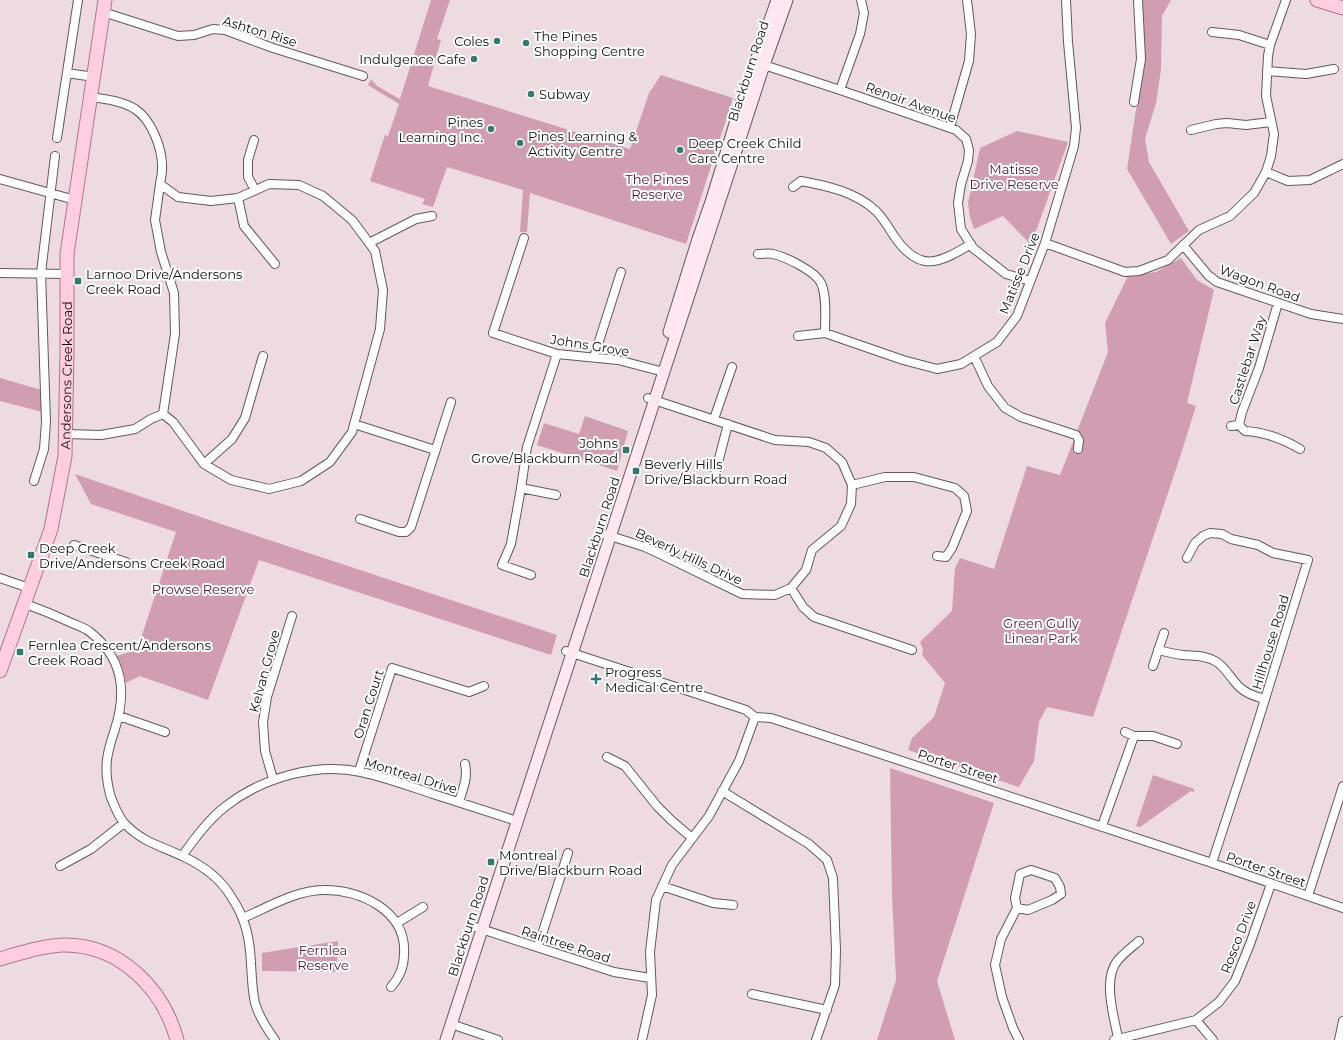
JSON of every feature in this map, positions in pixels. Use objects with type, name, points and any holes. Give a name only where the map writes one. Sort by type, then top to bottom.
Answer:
[{"type":"main road","name":"Blackburn Road","points":[[446,1040],[513,820],[652,399],[698,239],[742,101],[778,0]]},
{"type":"main road","name":"Blackburn Road","points":[[660,371],[787,0]]},
{"type":"main road","points":[[1322,1],[1343,8]]},
{"type":"main road","name":"Andersons Creek Road","points":[[0,671],[23,603],[51,529],[65,456],[67,254],[104,6]]},
{"type":"main road","name":"Blackburn Road","points":[[439,1040],[451,999],[479,928]]},
{"type":"main road","points":[[0,959],[31,950],[62,945],[90,949],[118,959],[141,976],[152,990],[164,1008],[177,1040]]},
{"type":"street","points":[[58,138],[78,0]]},
{"type":"street","points":[[840,90],[860,34],[864,13],[861,0]]},
{"type":"street","points":[[950,127],[969,61],[970,34],[967,0]]},
{"type":"street","name":"Matisse Drive","points":[[798,336],[824,333],[903,360],[937,369],[962,364],[997,342],[1017,316],[1046,243],[1074,146],[1076,128],[1068,42],[1066,0]]},
{"type":"street","points":[[1134,102],[1141,59],[1138,0]]},
{"type":"street","points":[[1046,243],[1125,272],[1139,271],[1168,260],[1199,230],[1230,216],[1254,193],[1266,172],[1271,156],[1274,134],[1266,96],[1267,71],[1270,45],[1286,0]]},
{"type":"street","name":"Ashton Rise","points":[[104,6],[130,20],[178,36],[194,35],[213,29],[225,30],[273,48],[363,76]]},
{"type":"street","points":[[1212,32],[1239,35],[1270,45]]},
{"type":"street","name":"Renoir Avenue","points":[[764,65],[956,130],[966,140],[969,150],[968,161],[961,184],[958,203],[962,230],[973,248],[1006,274],[1030,281]]},
{"type":"street","points":[[1267,71],[1306,74],[1334,69]]},
{"type":"street","points":[[67,73],[94,77]]},
{"type":"street","points":[[91,97],[120,102],[136,110],[149,123],[159,145],[162,168],[155,220],[161,252],[174,293],[175,334],[163,414]]},
{"type":"street","points":[[1191,130],[1216,124],[1227,123],[1246,125],[1271,122]]},
{"type":"street","points":[[254,140],[248,160],[248,177],[255,190]]},
{"type":"street","points":[[34,481],[44,449],[46,422],[41,273],[55,156]]},
{"type":"street","points":[[1266,172],[1288,181],[1310,180],[1343,164]]},
{"type":"street","points":[[0,179],[75,200]]},
{"type":"street","points":[[793,187],[801,181],[824,185],[854,196],[877,212],[900,245],[909,255],[919,260],[933,262],[948,258],[971,244]]},
{"type":"street","points":[[160,184],[178,197],[211,201],[238,198],[269,184],[299,185],[323,196],[352,220],[375,251],[384,290],[380,329],[352,432],[330,462],[301,481],[269,489],[232,480],[204,464],[173,422],[163,414]]},
{"type":"street","points":[[238,198],[244,226],[274,264]]},
{"type":"street","points":[[369,243],[416,219],[432,216]]},
{"type":"street","name":"Johns Grove","points":[[524,238],[494,333],[557,354],[618,360],[660,371]]},
{"type":"street","name":"Wagon Road","points":[[1184,245],[1208,275],[1217,282],[1311,314],[1343,319]]},
{"type":"street","points":[[758,254],[772,253],[798,264],[808,270],[821,282],[825,302],[824,333]]},
{"type":"street","points":[[594,357],[621,272]]},
{"type":"street","points":[[0,273],[66,274]]},
{"type":"street","name":"Castlebar Way","points":[[1278,303],[1259,368],[1242,412],[1235,425],[1245,431],[1259,432],[1286,441],[1300,449]]},
{"type":"street","points":[[531,575],[502,566],[511,544],[521,488],[526,447],[557,354]]},
{"type":"street","points":[[204,464],[232,439],[245,418],[263,356]]},
{"type":"street","points":[[974,356],[988,386],[1005,408],[1021,416],[1076,435],[1079,440],[1078,449]]},
{"type":"street","points":[[714,419],[732,367]]},
{"type":"street","name":"Beverly Hills Drive","points":[[607,535],[658,553],[742,594],[774,595],[791,588],[806,570],[812,550],[840,526],[851,504],[852,485],[842,462],[826,448],[809,442],[775,440],[652,399]]},
{"type":"street","points":[[360,519],[399,532],[406,532],[411,527],[451,402]]},
{"type":"street","points":[[66,434],[101,435],[135,429],[151,419],[163,414]]},
{"type":"street","points":[[354,424],[435,450]]},
{"type":"street","points":[[714,474],[728,424]]},
{"type":"street","points":[[852,485],[885,477],[914,477],[955,488],[964,496],[967,511],[952,548],[946,557],[937,556]]},
{"type":"street","points":[[521,488],[556,495]]},
{"type":"street","name":"Hillhouse Road","points":[[1187,558],[1195,543],[1202,536],[1210,533],[1222,534],[1231,539],[1258,545],[1273,553],[1308,560],[1212,863]]},
{"type":"street","points":[[74,546],[126,562]]},
{"type":"street","points":[[0,578],[29,588]]},
{"type":"street","points":[[791,588],[803,606],[814,617],[912,650]]},
{"type":"street","points":[[23,603],[89,631],[106,648],[115,663],[121,678],[122,694],[119,716],[107,755],[106,767],[111,798],[124,823],[143,840],[182,856],[209,872],[224,886],[233,898],[247,929],[255,1002],[261,1018],[275,1040]]},
{"type":"street","name":"Kelvan Grove","points":[[273,780],[265,751],[263,722],[267,697],[292,616]]},
{"type":"street","points":[[1153,666],[1164,633]]},
{"type":"street","points":[[1158,650],[1171,654],[1204,656],[1215,661],[1223,667],[1234,682],[1243,690],[1252,695],[1265,699]]},
{"type":"street","name":"Porter Street","points":[[569,652],[746,710],[755,717],[771,718],[1102,826],[1343,908]]},
{"type":"street","name":"Oran Court","points":[[360,771],[392,668],[469,692],[484,686]]},
{"type":"street","points":[[119,716],[165,732]]},
{"type":"street","points":[[642,1040],[652,995],[650,978],[650,952],[656,900],[672,865],[709,816],[739,761],[755,717]]},
{"type":"street","points":[[1125,732],[1134,736],[1153,736],[1177,744]]},
{"type":"street","points":[[1102,826],[1134,736]]},
{"type":"street","points":[[607,757],[625,766],[657,806],[692,838]]},
{"type":"street","points":[[459,802],[467,774],[465,764]]},
{"type":"street","name":"Montreal Drive","points":[[182,856],[197,835],[225,807],[243,794],[273,780],[303,772],[331,769],[360,771],[403,783],[513,820]]},
{"type":"street","points":[[1308,896],[1343,786]]},
{"type":"street","points":[[722,791],[809,844],[827,860],[832,878],[836,950],[835,984],[816,1040]]},
{"type":"street","points":[[60,866],[91,849],[124,823]]},
{"type":"street","points":[[538,947],[568,853]]},
{"type":"street","points":[[1017,908],[1028,910],[1052,900],[1061,894],[1060,887],[1055,878],[1031,870],[1020,874],[1015,898],[1017,908],[1001,939],[995,965],[1002,997],[1019,1040]]},
{"type":"street","name":"Rosco Drive","points":[[1116,1039],[1196,1020],[1219,1002],[1235,981],[1271,884]]},
{"type":"street","points":[[662,886],[713,903],[733,906]]},
{"type":"street","points":[[242,918],[303,893],[321,890],[342,890],[363,896],[390,914],[397,923],[402,934],[405,949],[404,961],[398,979],[392,987]]},
{"type":"street","points":[[397,923],[423,907]]},
{"type":"street","name":"Raintree Road","points":[[479,928],[614,972],[650,978]]},
{"type":"street","points":[[1116,1039],[1110,977],[1117,960],[1139,941]]},
{"type":"street","points":[[752,994],[827,1010]]},
{"type":"street","points":[[1196,1020],[1213,1040]]},
{"type":"street","points":[[1339,1040],[1343,1021]]},
{"type":"street","points":[[451,1024],[498,1040]]},
{"type":"green space","name":"The Pines Reserve","points":[[431,0],[450,0],[437,39],[441,40],[428,86],[630,149],[649,93],[661,75],[733,98],[686,244],[530,193],[527,232],[520,232],[523,190],[447,167],[433,207],[422,204],[425,199],[370,181],[385,135],[388,136],[399,104],[368,85],[371,79],[377,86],[400,99]]},
{"type":"green space","points":[[1140,0],[1171,0],[1162,16],[1161,70],[1156,103],[1145,139],[1149,162],[1189,231],[1171,244],[1127,169],[1144,57]]},
{"type":"green space","name":"Matisse Drive Reserve","points":[[1017,131],[1068,142],[1031,245],[1003,216],[974,229],[968,203],[980,148]]},
{"type":"green space","name":"Green Gully Linear Park","points":[[1181,258],[1197,280],[1214,290],[1187,403],[1196,406],[1093,717],[1047,707],[1039,722],[1034,761],[1019,787],[908,750],[912,738],[934,717],[945,683],[922,655],[923,649],[920,642],[952,611],[955,568],[960,558],[994,569],[1027,466],[1060,475],[1108,352],[1105,323],[1128,276],[1156,272]]},
{"type":"green space","points":[[0,378],[45,391],[46,413],[0,401]]},
{"type":"green space","points":[[585,416],[628,431],[617,471],[537,445],[544,423],[579,434]]},
{"type":"green space","name":"Prowse Reserve","points":[[75,474],[557,635],[551,655],[259,560],[208,700],[140,676],[126,683],[116,656],[137,650],[176,532],[91,504]]},
{"type":"green space","points":[[890,768],[994,803],[937,981],[955,1040],[877,1040],[896,980],[892,895]]},
{"type":"green space","points":[[1153,775],[1194,789],[1194,792],[1191,791],[1140,827],[1136,826]]},
{"type":"green space","name":"Fernlea Reserve","points":[[338,941],[337,972],[262,971],[262,953]]},
{"type":"place","name":"Coles","points":[[497,41]]},
{"type":"place","name":"The Pines Shopping Centre","points":[[526,43]]},
{"type":"place","name":"Indulgence Cafe","points":[[474,59]]},
{"type":"place","name":"Subway","points":[[531,94]]},
{"type":"place","name":"Pines Learning Inc.","points":[[491,129]]},
{"type":"place","name":"Pines Learning & Activity Centre","points":[[520,143]]},
{"type":"place","name":"Deep Creek Child Care Centre","points":[[680,150]]},
{"type":"place","name":"Larnoo Drive/Andersons Creek Road","points":[[78,281]]},
{"type":"place","name":"Johns Grove/Blackburn Road","points":[[626,450]]},
{"type":"place","name":"Beverly Hills Drive/Blackburn Road","points":[[636,471]]},
{"type":"place","name":"Deep Creek Drive/Andersons Creek Road","points":[[31,555]]},
{"type":"place","name":"Fernlea Crescent/Andersons Creek Road","points":[[20,652]]},
{"type":"place","name":"Progress Medical Centre","points":[[596,679]]},
{"type":"place","name":"Montreal Drive/Blackburn Road","points":[[491,862]]}]
